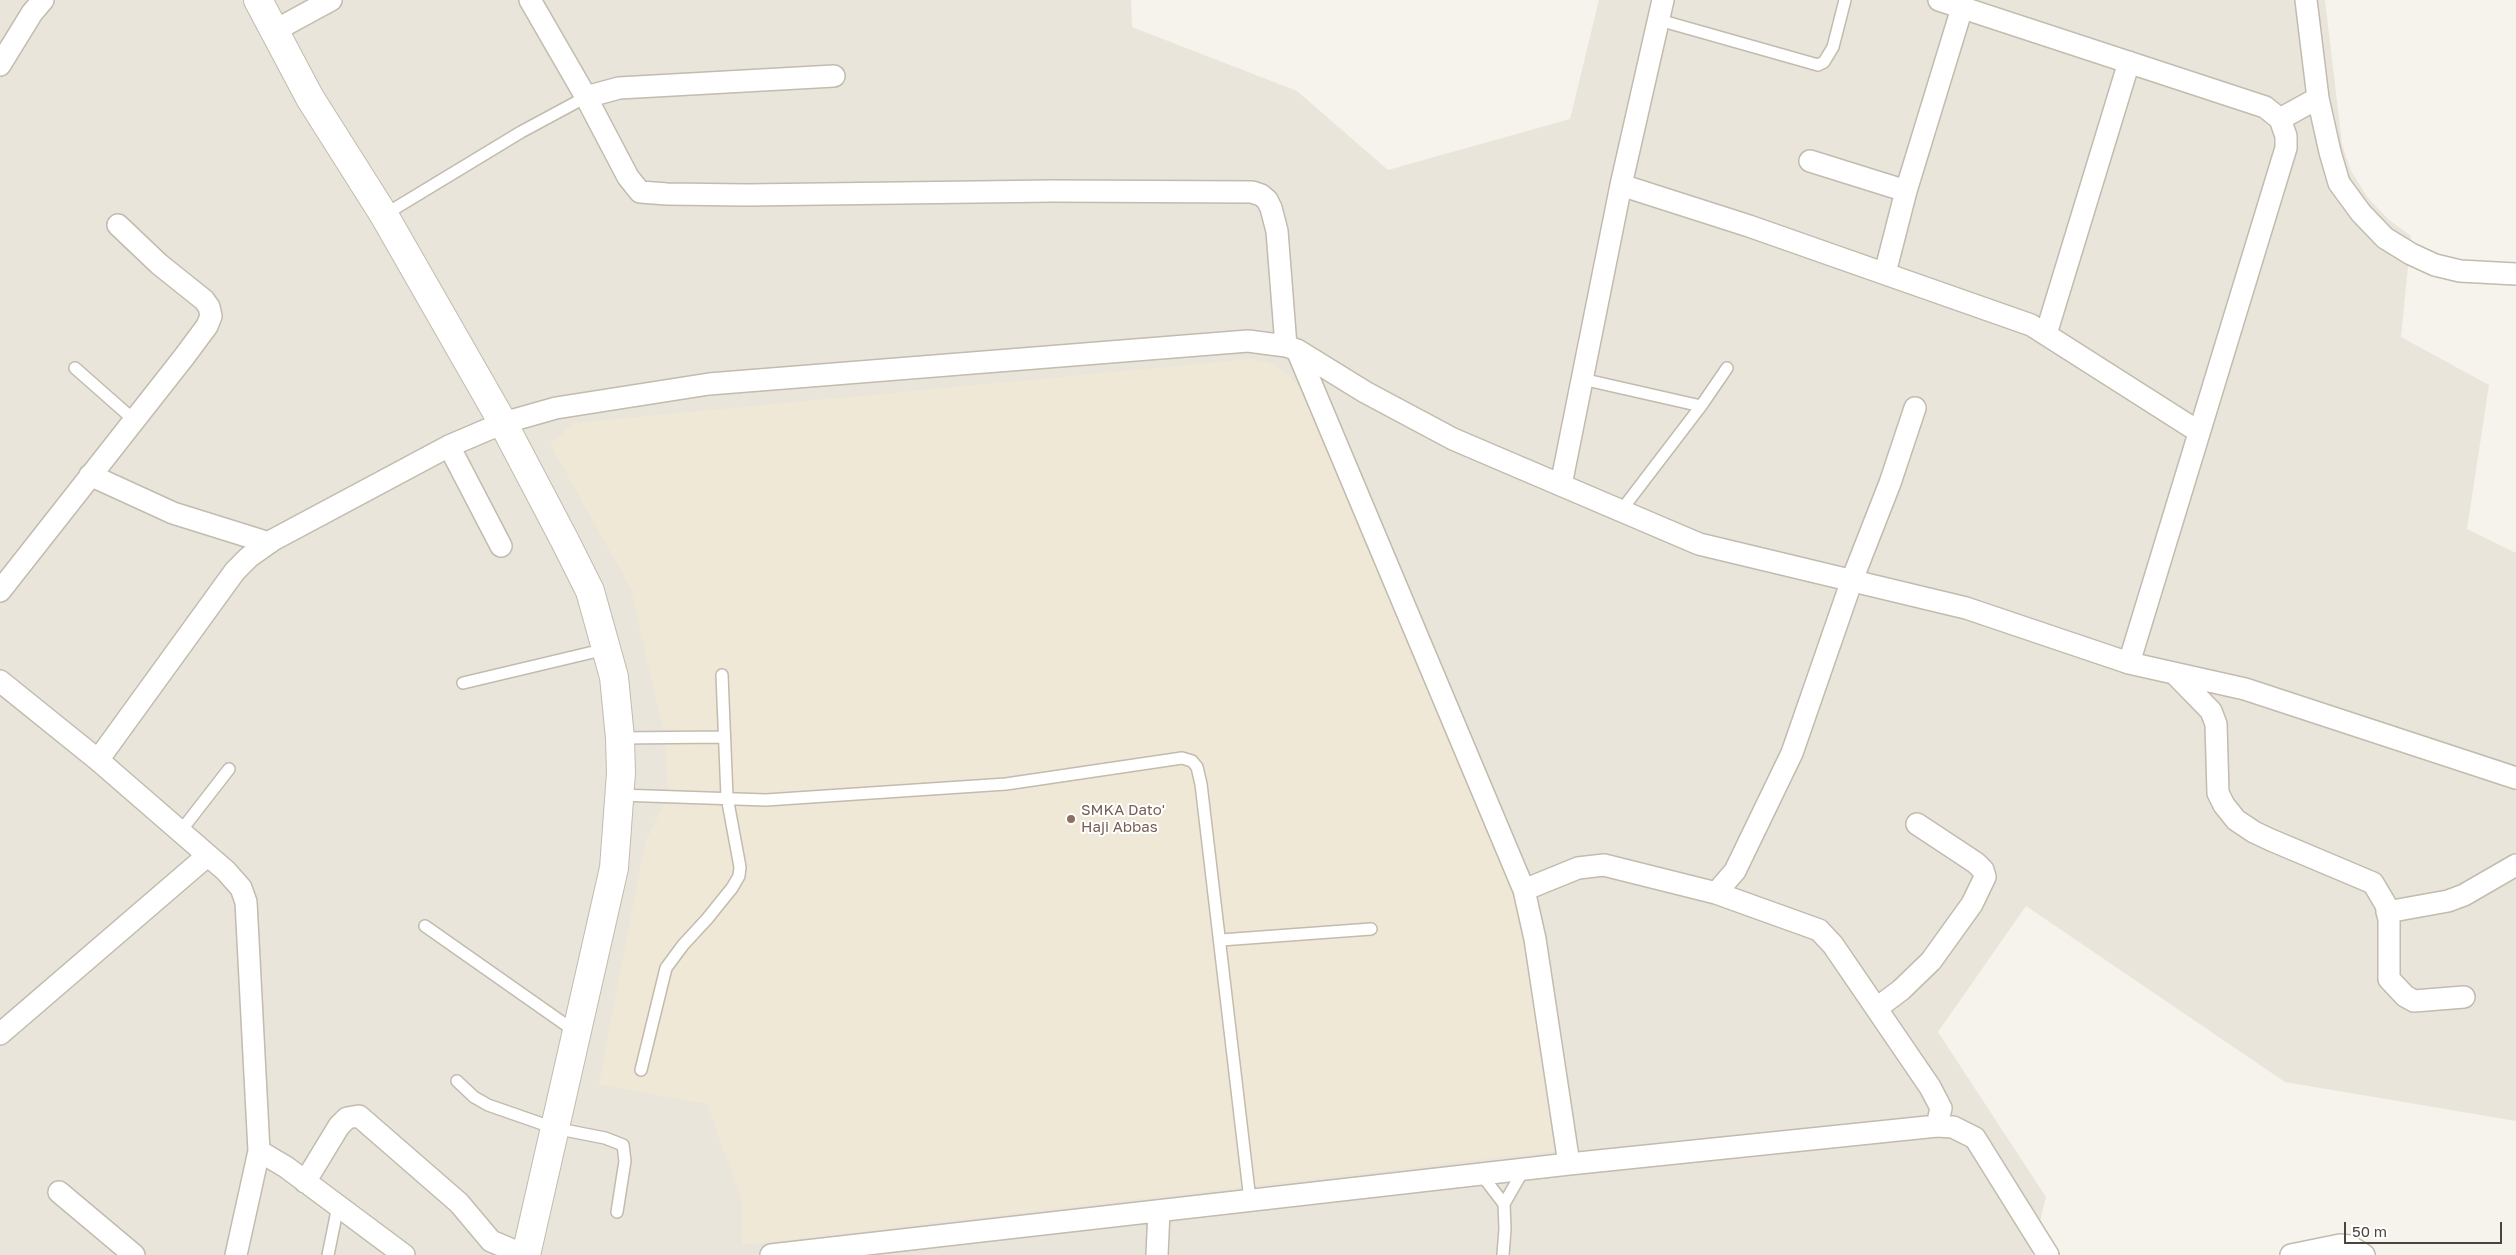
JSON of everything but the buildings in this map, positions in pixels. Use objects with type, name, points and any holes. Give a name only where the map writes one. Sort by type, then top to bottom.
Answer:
[{"type":"street","points":[[0,65],[32,13],[43,0]]},
{"type":"street","points":[[258,0],[310,98],[384,215],[503,423],[590,591],[608,649],[614,677],[620,738],[620,795],[614,868],[525,1255],[491,1241],[459,1203],[359,1116],[347,1118],[339,1126],[305,1182]]},
{"type":"street","points":[[274,31],[331,0]]},
{"type":"street","points":[[530,0],[586,97],[628,177],[640,192],[648,194],[869,195],[1062,191],[1252,192],[1261,195],[1272,208],[1277,231],[1292,348],[1524,890],[1536,939],[1569,1164]]},
{"type":"street","points":[[1939,0],[2265,107],[2280,119],[2286,136],[2286,148],[2129,663]]},
{"type":"street","points":[[2306,0],[2318,98],[2339,183],[2361,213],[2385,238],[2411,254],[2435,264],[2460,271],[2516,274]]},
{"type":"street","points":[[1885,273],[1906,191],[1962,8]]},
{"type":"street","points":[[1561,485],[1622,185],[1661,10]]},
{"type":"street","points":[[2046,334],[2129,62]]},
{"type":"street","points":[[586,97],[619,88],[834,76]]},
{"type":"street","points":[[2280,119],[2318,98]]},
{"type":"street","points":[[1810,161],[1906,191]]},
{"type":"street","points":[[1622,185],[2016,319],[2046,334],[2200,432]]},
{"type":"street","points":[[0,591],[207,326],[210,316],[209,307],[204,300],[159,264],[118,225]]},
{"type":"street","points":[[98,760],[235,571],[249,557],[269,543],[449,446],[503,423],[556,408],[709,384],[1248,340],[1292,348],[1365,392],[1453,439],[1620,512],[1719,550],[1966,608],[2129,663],[2246,689],[2516,778]]},
{"type":"street","points":[[1716,893],[1735,871],[1792,753],[1852,580],[1890,483],[1915,408]]},
{"type":"street","points":[[449,446],[501,546]]},
{"type":"street","points":[[90,475],[174,514],[269,543]]},
{"type":"street","points":[[2175,674],[2211,711],[2216,724],[2218,793],[2224,805],[2236,820],[2271,840],[2367,878],[2380,891],[2388,912],[2389,979],[2395,989],[2414,1000],[2464,997]]},
{"type":"street","points":[[0,681],[98,760],[234,879],[241,888],[246,902],[259,1151],[236,1255]]},
{"type":"street","points":[[1877,1008],[1901,990],[1931,961],[1972,904],[1985,877],[1983,870],[1976,863],[1916,824]]},
{"type":"street","points":[[0,1034],[207,856]]},
{"type":"street","points":[[1524,890],[1578,868],[1599,865],[1716,893],[1819,930],[1877,1008],[1938,1102],[1941,1114],[1937,1126]]},
{"type":"street","points":[[2388,912],[2448,902],[2516,865]]},
{"type":"street","points":[[771,1255],[1569,1164],[1937,1126],[1953,1127],[1975,1138],[2048,1255]]},
{"type":"street","points":[[259,1151],[305,1182],[404,1255]]},
{"type":"street","points":[[59,1192],[128,1253]]},
{"type":"street","points":[[1157,1255],[1159,1210]]},
{"type":"street","points":[[2291,1255],[2340,1245],[2350,1246],[2364,1255]]},
{"type":"lane","points":[[1661,10],[1818,64],[1824,62],[1833,47],[1845,0]]},
{"type":"lane","points":[[384,215],[521,132],[586,97]]},
{"type":"lane","points":[[75,368],[134,420]]},
{"type":"lane","points":[[1620,512],[1701,406],[1727,368]]},
{"type":"lane","points":[[1582,379],[1701,406]]},
{"type":"lane","points":[[464,683],[608,649]]},
{"type":"lane","points":[[641,1070],[666,968],[682,945],[720,904],[739,876],[740,867],[727,797],[722,737],[722,675]]},
{"type":"lane","points":[[620,738],[722,737]]},
{"type":"lane","points":[[620,795],[727,797],[766,800],[1006,784],[1182,758],[1192,761],[1197,767],[1201,784],[1221,940],[1250,1200]]},
{"type":"lane","points":[[180,832],[229,769]]},
{"type":"lane","points":[[425,926],[576,1032]]},
{"type":"lane","points":[[1221,940],[1371,929]]},
{"type":"lane","points":[[457,1081],[474,1097],[488,1105],[554,1128],[605,1138],[623,1145],[625,1161],[617,1212]]},
{"type":"lane","points":[[1503,1255],[1504,1204],[1524,1169]]},
{"type":"lane","points":[[1481,1174],[1504,1204]]},
{"type":"lane","points":[[328,1255],[338,1206]]},
{"type":"shaded area","points":[[0,0],[1131,0],[1132,27],[1297,91],[1388,170],[1570,119],[1599,0],[2325,0],[2342,144],[2351,171],[2368,198],[2389,220],[2411,236],[2401,337],[2489,385],[2467,529],[2516,553],[2516,1121],[2285,1082],[2026,906],[1938,1032],[2046,1197],[2032,1255],[0,1255]]},
{"type":"shaded area","name":"SMKA Dato' Haji Abbas","points":[[1252,359],[1269,363],[1291,377],[1300,388],[1524,907],[1523,917],[1555,1151],[742,1245],[742,1201],[707,1104],[599,1084],[645,843],[668,796],[665,738],[631,589],[550,444],[574,423]]},
{"type":"place","name":"SMKA Dato' Haji Abbas","points":[[1071,819]]}]
